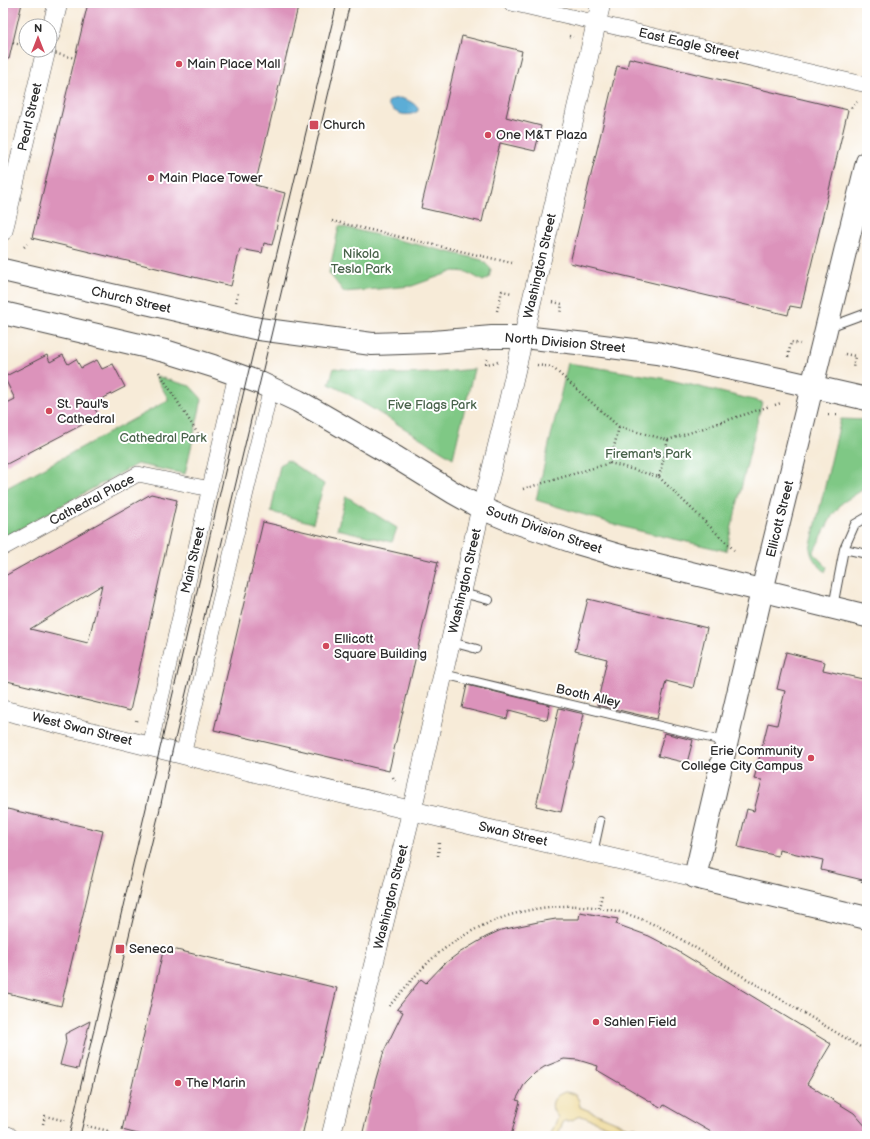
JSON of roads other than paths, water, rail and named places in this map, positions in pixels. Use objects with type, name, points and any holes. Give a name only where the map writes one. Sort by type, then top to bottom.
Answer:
[{"type":"main road","name":"Ellicott Street","points":[[696,877],[762,591],[867,162]]},
{"type":"main road","name":"Church Street","points":[[3,270],[259,329]]},
{"type":"main road","points":[[3,313],[165,351],[242,377]]},
{"type":"main road","name":"North Division Street","points":[[259,329],[372,344],[433,342],[492,337],[523,337],[595,345],[657,353],[867,400]]},
{"type":"main road","name":"South Division Street","points":[[242,377],[271,388],[298,401],[454,493],[481,508],[512,521],[599,550],[670,569],[867,616]]},
{"type":"main road","name":"Swan Street","points":[[696,877],[867,918]]},
{"type":"street","points":[[54,18],[58,3]]},
{"type":"street","name":"East Eagle Street","points":[[511,3],[867,85]]},
{"type":"street","name":"Washington Street","points":[[331,1136],[412,810],[481,508],[523,337],[601,3]]},
{"type":"street","name":"Pearl Street","points":[[3,231],[44,58]]},
{"type":"street","name":"Main Street","points":[[155,748],[210,489],[242,377]]},
{"type":"street","points":[[183,755],[271,388]]},
{"type":"street","name":"Cathedral Place","points":[[3,548],[138,474],[210,489]]},
{"type":"street","name":"West Swan Street","points":[[3,710],[155,748]]},
{"type":"street","name":"Swan Street","points":[[155,748],[696,877]]},
{"type":"street","points":[[3,1135],[8,1136]]},
{"type":"lane","points":[[826,328],[867,313]]},
{"type":"lane","points":[[833,608],[844,549],[855,524],[867,517]]},
{"type":"lane","points":[[844,549],[867,554]]},
{"type":"lane","points":[[462,593],[489,600]]},
{"type":"lane","points":[[451,642],[477,650]]},
{"type":"lane","name":"Booth Alley","points":[[443,674],[727,742]]},
{"type":"lane","points":[[593,853],[600,821]]},
{"type":"water","points":[[400,98],[408,100],[418,108],[418,111],[406,115],[394,111],[388,105],[388,102],[393,99]]},
{"type":"tram line","points":[[69,1136],[247,378],[337,3]]},
{"type":"tram line","points":[[80,1136],[159,813],[172,752],[350,3]]},
{"type":"place","name":"Main Place Mall","points":[[179,64]]},
{"type":"place","name":"Church","points":[[314,125]]},
{"type":"place","name":"One M&T Plaza","points":[[488,135]]},
{"type":"place","name":"Main Place Tower","points":[[151,178]]},
{"type":"place","name":"St. Paul's Cathedral","points":[[49,411]]},
{"type":"place","name":"Ellicott Square Building","points":[[326,646]]},
{"type":"place","name":"Erie Community College City Campus","points":[[811,758]]},
{"type":"place","name":"Seneca","points":[[120,949]]},
{"type":"place","name":"Sahlen Field","points":[[596,1022]]},
{"type":"place","name":"The Marin","points":[[178,1083]]},
{"type":"park label","name":"Nikola Tesla Park","points":[[361,262]]},
{"type":"park label","name":"Five Flags Park","points":[[432,405]]},
{"type":"park label","name":"Cathedral Park","points":[[163,438]]},
{"type":"park label","name":"Fireman's Park","points":[[648,454]]}]
